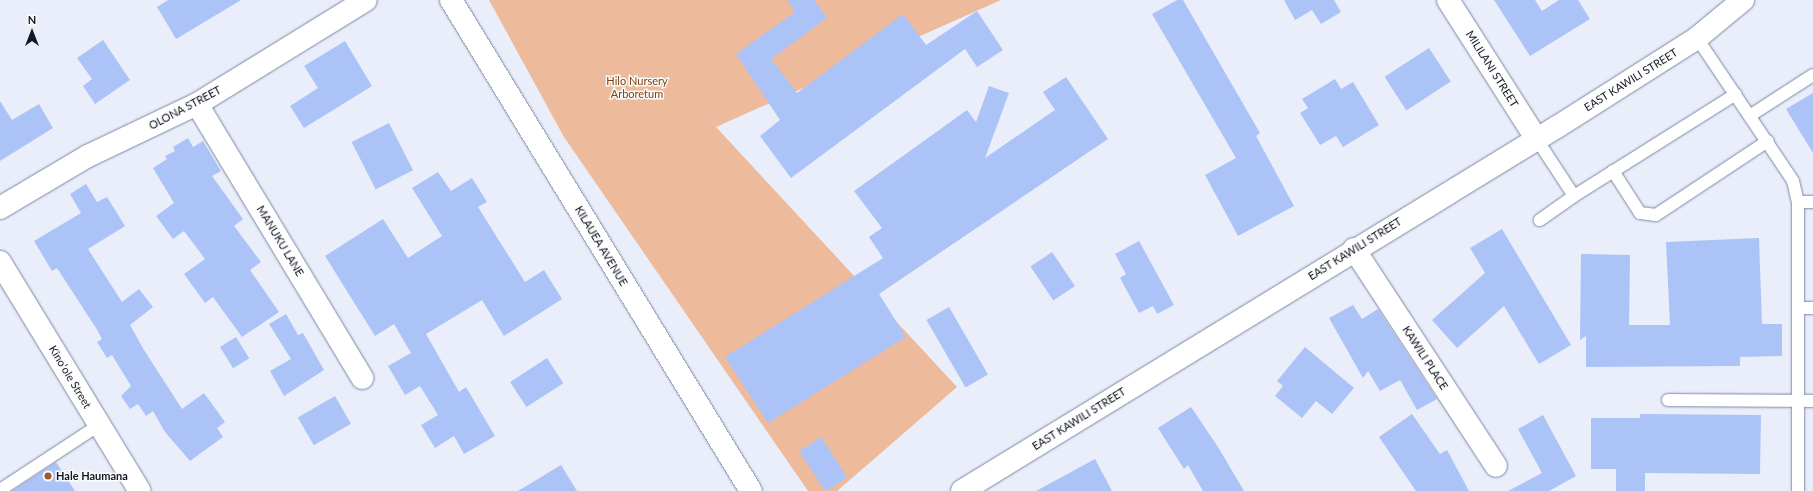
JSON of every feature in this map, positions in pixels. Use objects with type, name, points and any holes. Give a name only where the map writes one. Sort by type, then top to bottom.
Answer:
[{"type":"street","name":"OLONA STREET","points":[[0,208],[88,156],[197,104],[366,0]]},
{"type":"street","name":"KILAUEA AVENUE","points":[[451,0],[751,491]]},
{"type":"street","name":"MILILANI STREET","points":[[1448,0],[1536,138]]},
{"type":"street","name":"EAST KAWILI STREET","points":[[962,491],[1697,38],[1743,0]]},
{"type":"street","name":"MANUKU LANE","points":[[197,104],[362,378]]},
{"type":"street","name":"KAWILI PLACE","points":[[1354,249],[1496,466]]},
{"type":"street","name":"Kinoʻole Street","points":[[0,262],[140,491]]},
{"type":"lane","points":[[1697,38],[1751,115],[1793,181],[1798,202],[1798,491]]},
{"type":"lane","points":[[1751,115],[1813,76]]},
{"type":"lane","points":[[1540,220],[1574,196],[1736,94]]},
{"type":"lane","points":[[1536,138],[1574,196]]},
{"type":"lane","points":[[1613,171],[1640,212],[1656,215],[1768,141]]},
{"type":"lane","points":[[1798,202],[1813,202]]},
{"type":"lane","points":[[1798,308],[1813,308]]},
{"type":"lane","points":[[1668,400],[1813,400]]},
{"type":"lane","points":[[0,490],[99,425]]},
{"type":"green space","name":"Hilo Nursery Arboretum","points":[[489,0],[1001,0],[716,127],[957,387],[837,491],[808,491],[564,137]]},
{"type":"building","points":[[168,0],[241,0],[176,39],[157,7]]},
{"type":"building","points":[[787,0],[814,0],[827,18],[771,59],[797,93],[903,14],[926,45],[977,11],[1003,50],[977,67],[965,49],[791,178],[760,136],[780,120],[736,54],[795,12]]},
{"type":"building","points":[[1177,0],[1183,0],[1260,133],[1256,136],[1294,206],[1238,236],[1205,175],[1236,158],[1152,14]]},
{"type":"building","points":[[1284,0],[1334,0],[1341,12],[1321,24],[1312,10],[1295,20]]},
{"type":"building","points":[[1494,0],[1535,0],[1542,11],[1559,0],[1578,0],[1590,19],[1530,56]]},
{"type":"building","points":[[103,40],[130,80],[95,104],[83,86],[92,79],[77,58]]},
{"type":"building","points":[[345,41],[372,86],[304,128],[290,106],[318,88],[304,66]]},
{"type":"building","points":[[1429,48],[1451,82],[1406,110],[1385,77]]},
{"type":"building","points":[[1066,77],[1108,139],[879,294],[906,337],[768,423],[725,357],[883,258],[869,237],[882,228],[854,191],[967,110],[976,122],[989,86],[1009,93],[985,158],[1055,110],[1043,92]]},
{"type":"building","points":[[1335,79],[1341,89],[1353,82],[1379,125],[1343,147],[1336,136],[1320,145],[1300,113],[1308,108],[1302,99]]},
{"type":"building","points":[[1813,93],[1813,153],[1786,109]]},
{"type":"building","points":[[0,101],[12,120],[39,104],[53,128],[0,161]]},
{"type":"building","points":[[389,123],[413,170],[376,189],[352,142]]},
{"type":"building","points":[[188,138],[193,147],[203,141],[221,171],[212,176],[243,219],[234,226],[261,262],[250,270],[279,312],[242,337],[213,297],[205,303],[184,274],[205,259],[184,231],[173,239],[156,216],[174,203],[153,168],[167,159],[165,156],[175,151],[173,147]]},
{"type":"building","points":[[438,172],[451,191],[472,178],[487,202],[478,207],[525,282],[544,270],[562,299],[504,336],[482,300],[426,334],[459,392],[466,387],[495,436],[464,454],[454,436],[435,448],[421,425],[438,415],[420,386],[405,395],[388,366],[411,353],[394,324],[375,336],[325,256],[383,219],[408,258],[442,236],[412,188]]},
{"type":"building","points":[[86,184],[97,202],[107,197],[125,226],[88,249],[122,302],[139,289],[153,307],[130,325],[144,350],[182,409],[204,393],[225,422],[217,428],[223,437],[190,461],[165,432],[153,411],[146,416],[138,404],[130,409],[121,396],[131,386],[112,355],[107,358],[97,342],[102,339],[96,328],[57,268],[52,271],[34,241],[81,213],[70,194]]},
{"type":"building","points":[[1502,229],[1571,345],[1539,364],[1504,306],[1457,348],[1432,320],[1485,273],[1470,248]]},
{"type":"building","points":[[1759,238],[1762,324],[1782,324],[1782,356],[1740,357],[1740,366],[1586,367],[1586,336],[1580,340],[1581,254],[1630,255],[1629,325],[1670,325],[1666,242]]},
{"type":"building","points":[[1139,241],[1174,305],[1157,314],[1153,306],[1139,313],[1120,278],[1126,274],[1115,254]]},
{"type":"building","points":[[1052,252],[1075,286],[1053,301],[1030,267]]},
{"type":"building","points":[[1353,305],[1362,319],[1378,309],[1437,399],[1417,410],[1400,380],[1380,391],[1368,371],[1363,378],[1329,318]]},
{"type":"building","points":[[949,307],[988,375],[965,388],[926,320]]},
{"type":"building","points":[[286,314],[298,335],[303,333],[324,370],[284,396],[270,371],[291,359],[269,324]]},
{"type":"building","points":[[236,337],[249,358],[233,368],[220,347]]},
{"type":"building","points":[[1305,347],[1354,388],[1332,414],[1316,401],[1302,418],[1275,396],[1283,386],[1277,381]]},
{"type":"building","points":[[547,358],[563,383],[526,407],[510,382]]},
{"type":"building","points":[[335,396],[351,424],[314,445],[298,418]]},
{"type":"building","points":[[1191,407],[1218,447],[1244,491],[1203,491],[1188,465],[1184,469],[1158,428]]},
{"type":"building","points":[[1412,414],[1440,454],[1447,450],[1469,491],[1416,491],[1379,437]]},
{"type":"building","points":[[1640,414],[1761,415],[1760,474],[1645,473],[1645,491],[1616,491],[1616,469],[1591,469],[1591,418],[1640,418]]},
{"type":"building","points":[[1543,415],[1576,476],[1549,491],[1508,491],[1542,473],[1518,429]]},
{"type":"building","points":[[821,437],[847,477],[825,491],[799,451]]},
{"type":"building","points":[[1095,459],[1112,491],[1036,491]]},
{"type":"building","name":"Hale Haumana","points":[[56,462],[75,491],[12,491]]},
{"type":"building","points":[[561,465],[577,491],[518,491]]},
{"type":"place","name":"Hale Haumana","points":[[48,476]]}]
